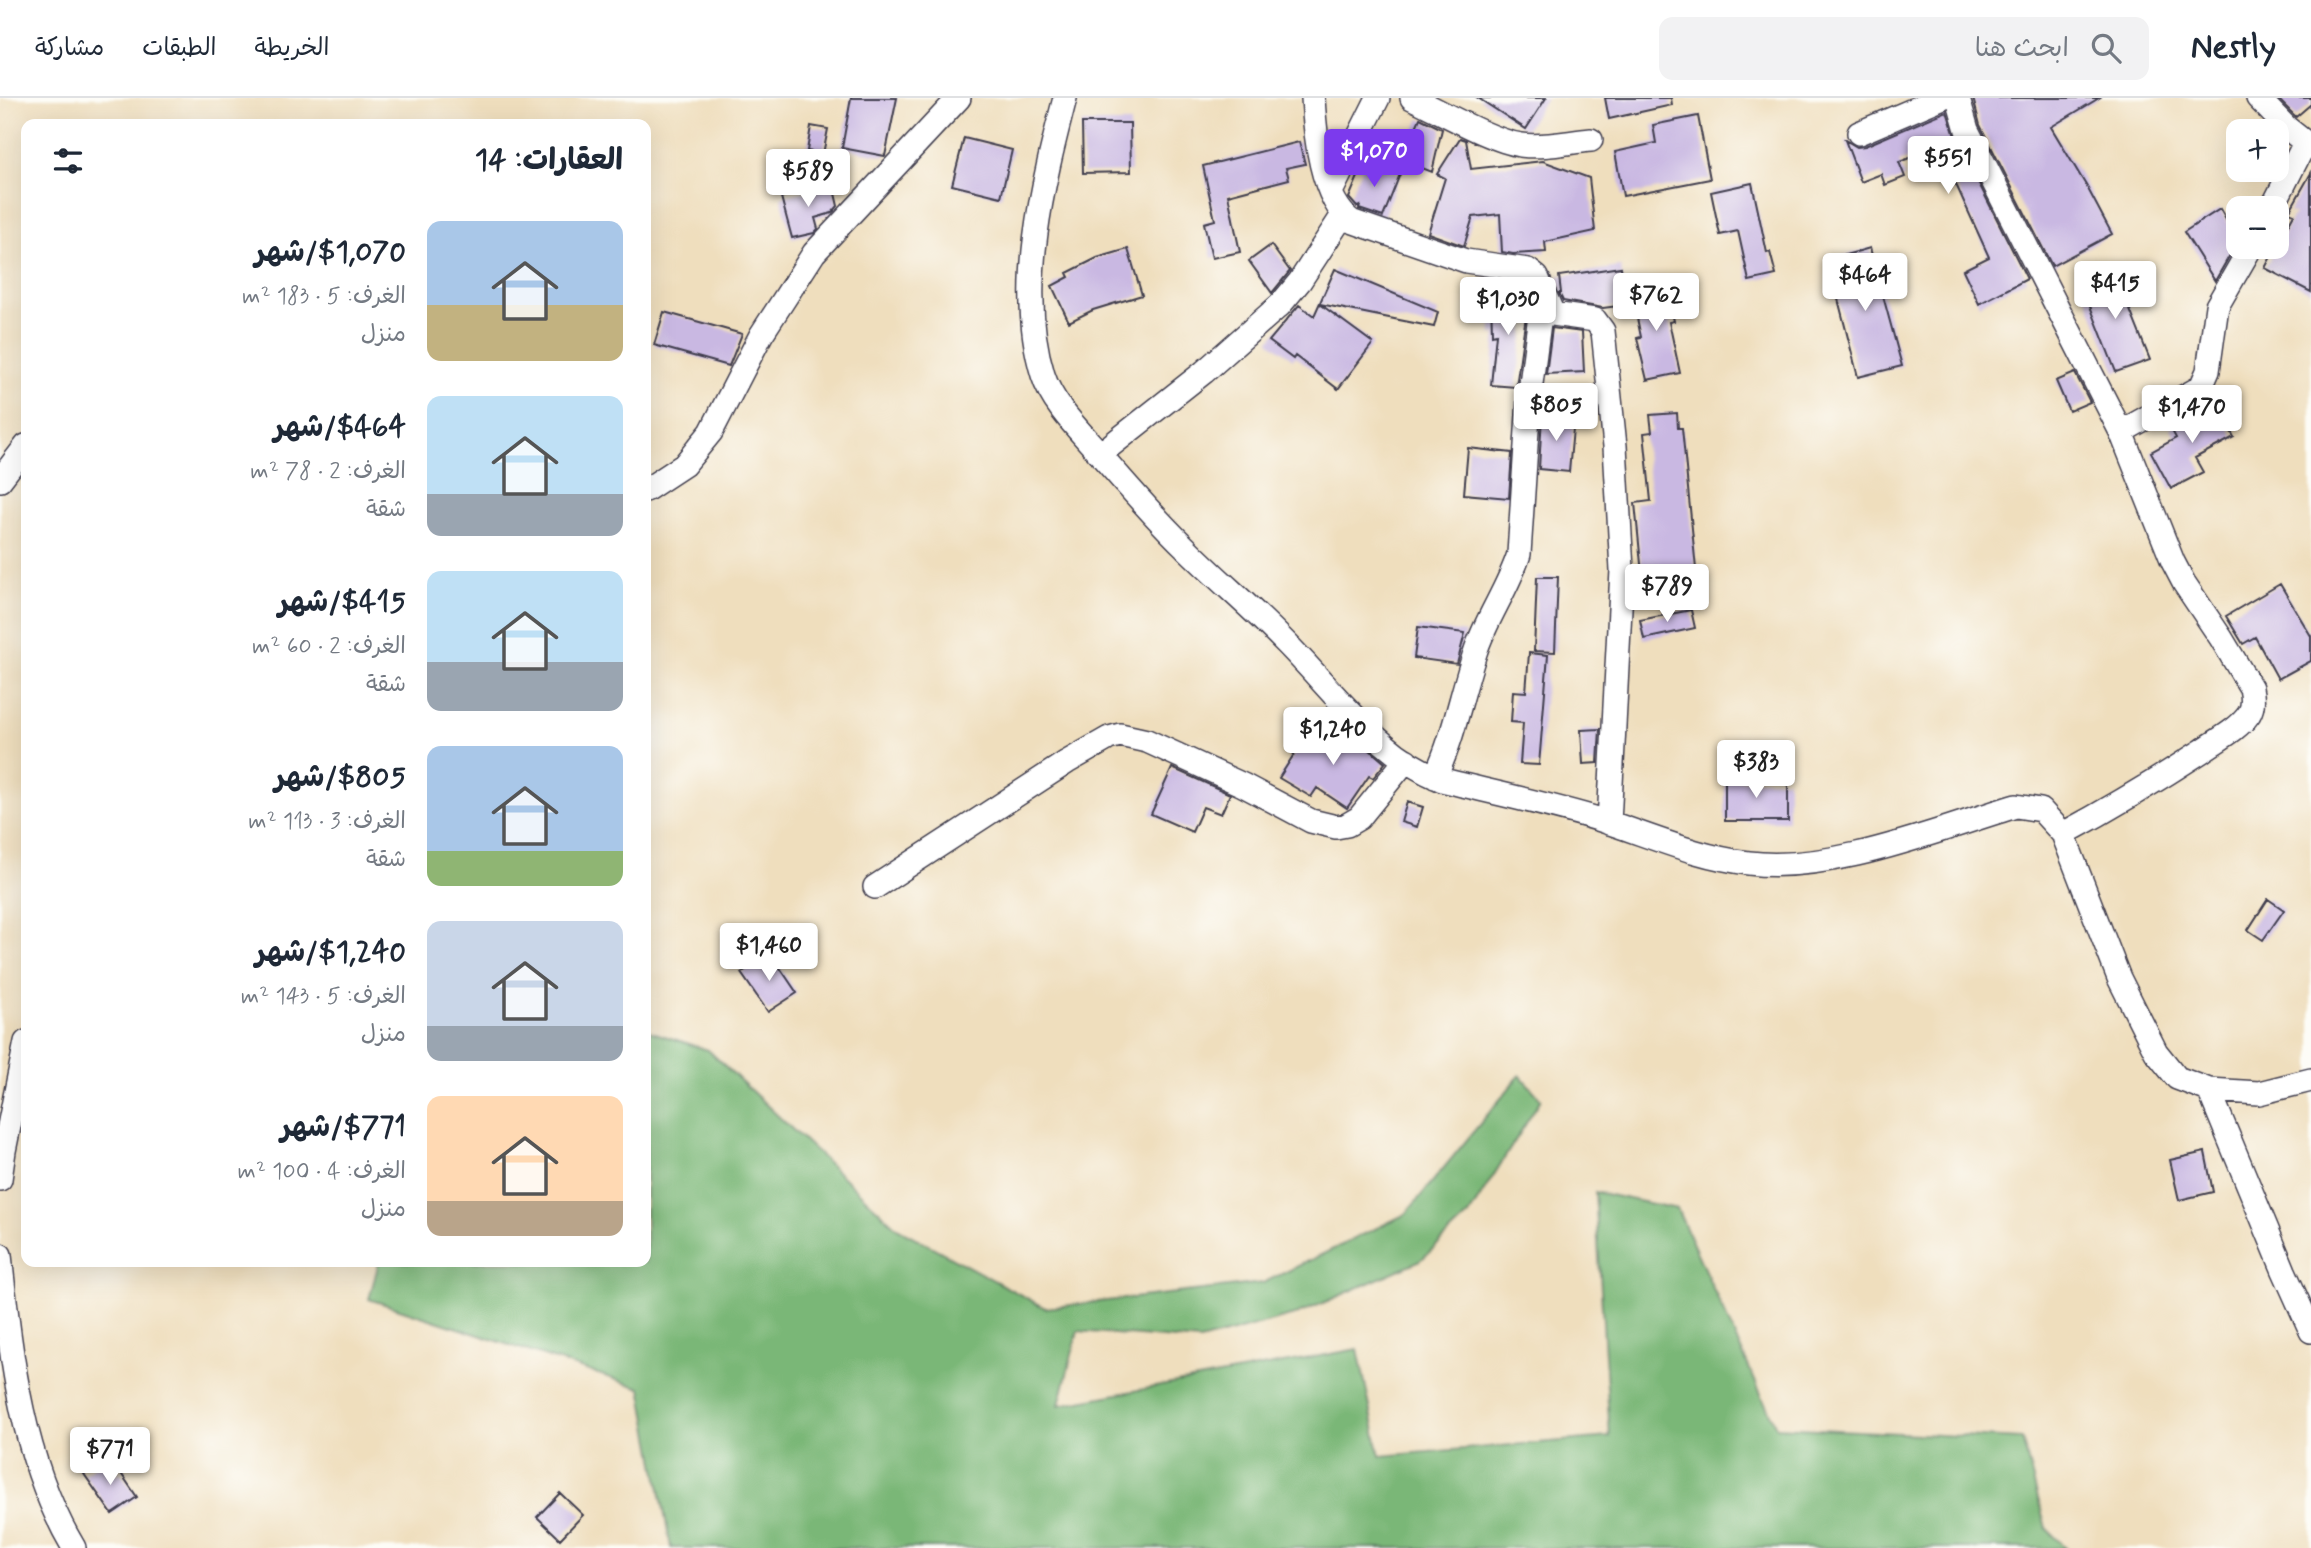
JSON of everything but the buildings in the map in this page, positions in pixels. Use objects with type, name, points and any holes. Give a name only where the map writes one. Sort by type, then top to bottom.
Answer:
[{"type":"street","points":[[651,487],[684,465],[711,432],[761,335],[814,253],[959,98]]},
{"type":"street","points":[[1065,98],[1036,232],[1032,301],[1040,365],[1048,388],[1100,454],[1184,546],[1286,642],[1363,726],[1405,760],[1435,777],[1567,810],[1686,851],[1749,863],[1794,863],[1840,857],[2016,806],[2041,810],[2063,834],[2119,978],[2156,1052],[2177,1078],[2209,1090],[2259,1093],[2311,1080]]},
{"type":"street","points":[[1313,98],[1315,134],[1331,192],[1343,215],[1351,221],[1466,261],[1528,270],[1536,277],[1553,314],[1595,320],[1603,331],[1615,446],[1622,570],[1609,823]]},
{"type":"street","points":[[1331,192],[1378,98]]},
{"type":"street","points":[[1412,98],[1518,145],[1591,139]]},
{"type":"street","points":[[1859,133],[1941,98]]},
{"type":"street","points":[[1958,98],[1967,130],[2121,432],[2173,562],[2251,688],[2253,704],[2249,714],[2227,734],[2130,797],[2063,834]]},
{"type":"street","points":[[2258,98],[2308,145],[2279,196]]},
{"type":"street","points":[[1100,454],[1204,372],[1280,304],[1300,281],[1343,215]]},
{"type":"street","points":[[2121,432],[2201,387],[2208,371],[2217,306],[2244,259]]},
{"type":"street","points":[[1435,777],[1448,748],[1475,653],[1490,615],[1513,572],[1518,554],[1529,399],[1543,292]]},
{"type":"street","points":[[0,480],[21,453]]},
{"type":"street","points":[[875,887],[1067,762],[1109,738],[1120,735],[1128,734],[1147,741],[1243,785],[1311,821],[1336,827],[1360,818],[1405,760]]},
{"type":"street","points":[[0,1180],[21,1069]]},
{"type":"street","points":[[2209,1090],[2311,1331]]},
{"type":"street","points":[[0,1255],[16,1385],[24,1419],[55,1517],[74,1548]]},
{"type":"street","points":[[0,1400],[24,1419]]},
{"type":"green space","points":[[651,1032],[708,1050],[897,1228],[1045,1308],[1263,1283],[1406,1214],[1520,1075],[1541,1099],[1469,1215],[1421,1260],[1298,1314],[1200,1341],[1078,1331],[1059,1405],[1358,1349],[1380,1456],[1610,1437],[1595,1192],[1677,1209],[1776,1427],[2022,1439],[2046,1528],[2066,1548],[671,1548],[641,1388],[369,1299],[378,1267],[651,1267]]}]
